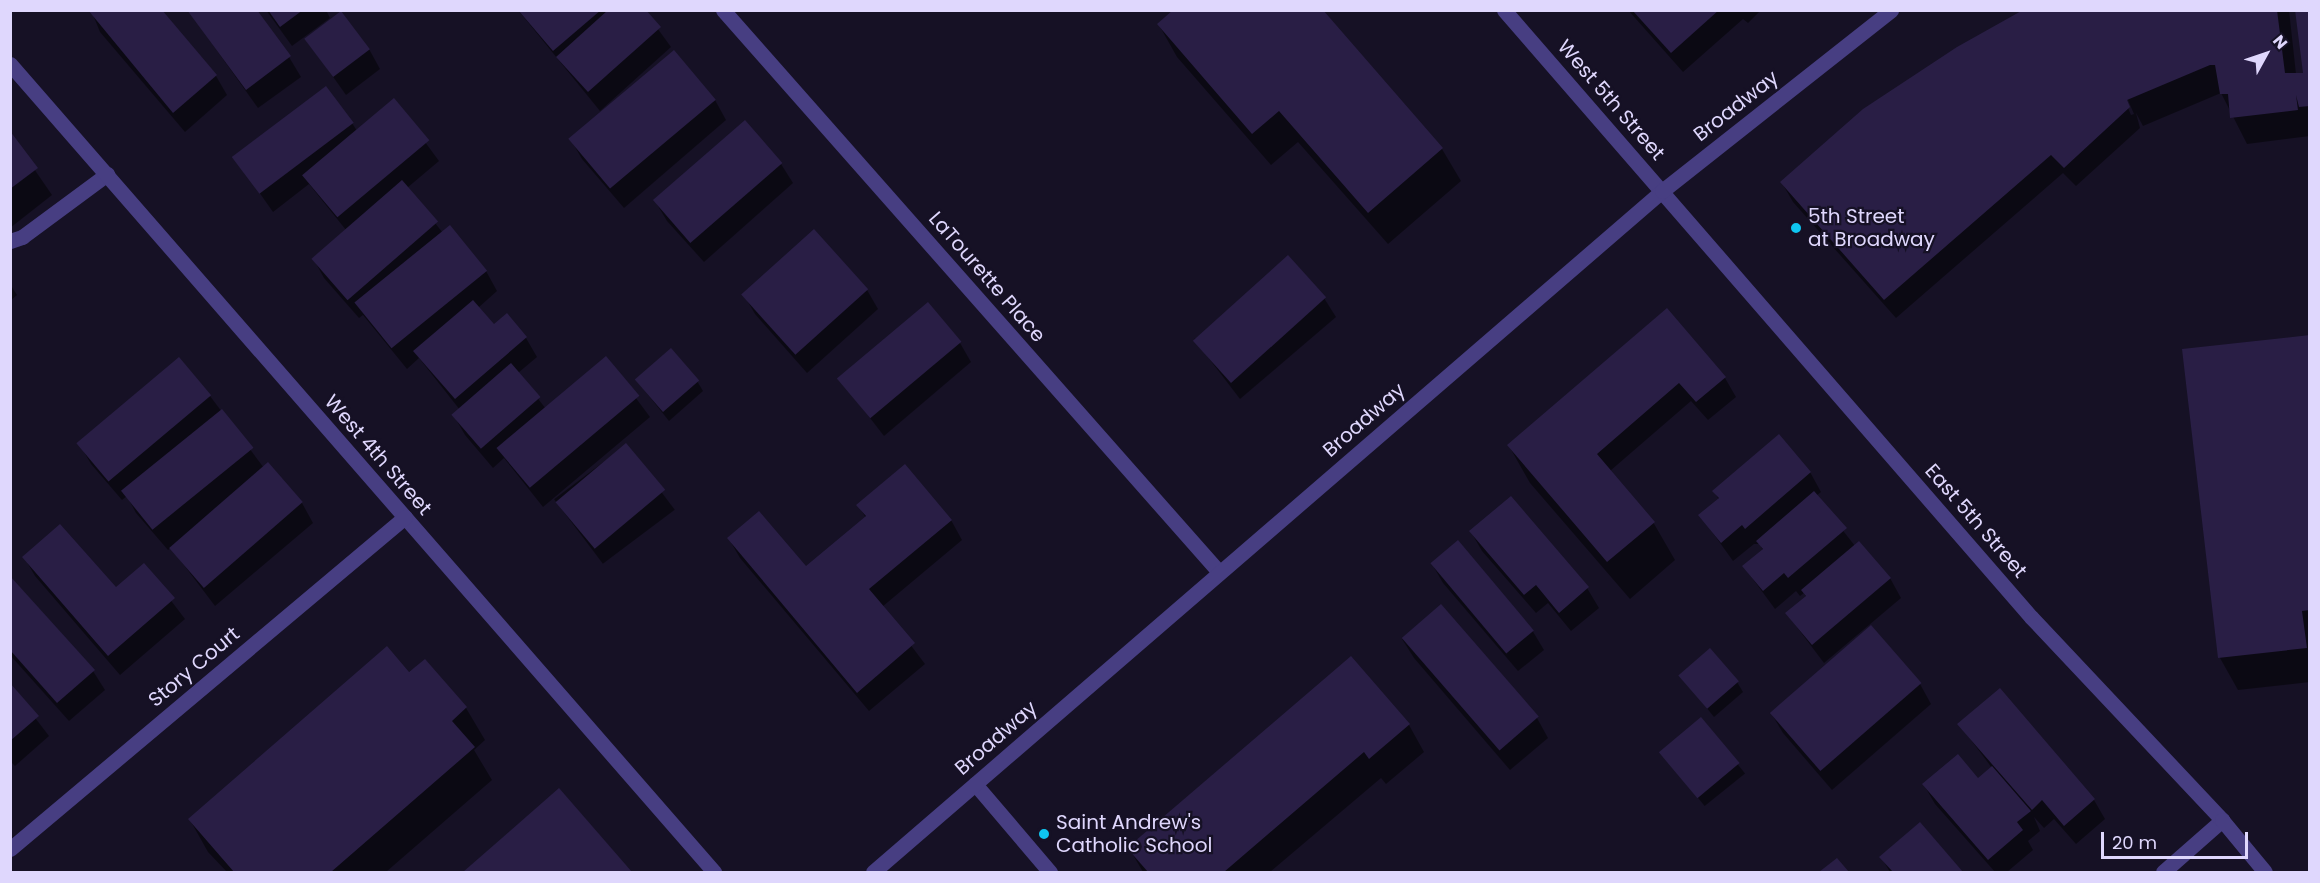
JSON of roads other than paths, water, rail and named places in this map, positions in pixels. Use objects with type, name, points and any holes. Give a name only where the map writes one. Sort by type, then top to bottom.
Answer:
[{"type":"street","name":"LaTourette Place","points":[[723,10],[1220,572]]},
{"type":"street","name":"West 5th Street","points":[[1504,10],[1662,191]]},
{"type":"street","name":"Broadway","points":[[873,873],[1662,191],[1891,10]]},
{"type":"street","name":"West 4th Street","points":[[10,64],[714,873]]},
{"type":"street","points":[[10,241],[22,237],[107,174]]},
{"type":"street","name":"East 5th Street","points":[[1662,191],[2031,617],[2222,820],[2265,873]]},
{"type":"street","name":"Story Court","points":[[10,849],[405,517]]},
{"type":"street","points":[[975,784],[1050,873]]},
{"type":"street","points":[[2163,873],[2222,820]]},
{"type":"place","name":"5th Street at Broadway","points":[[1796,228]]},
{"type":"place","name":"Saint Andrew's Catholic School","points":[[1044,834]]}]
